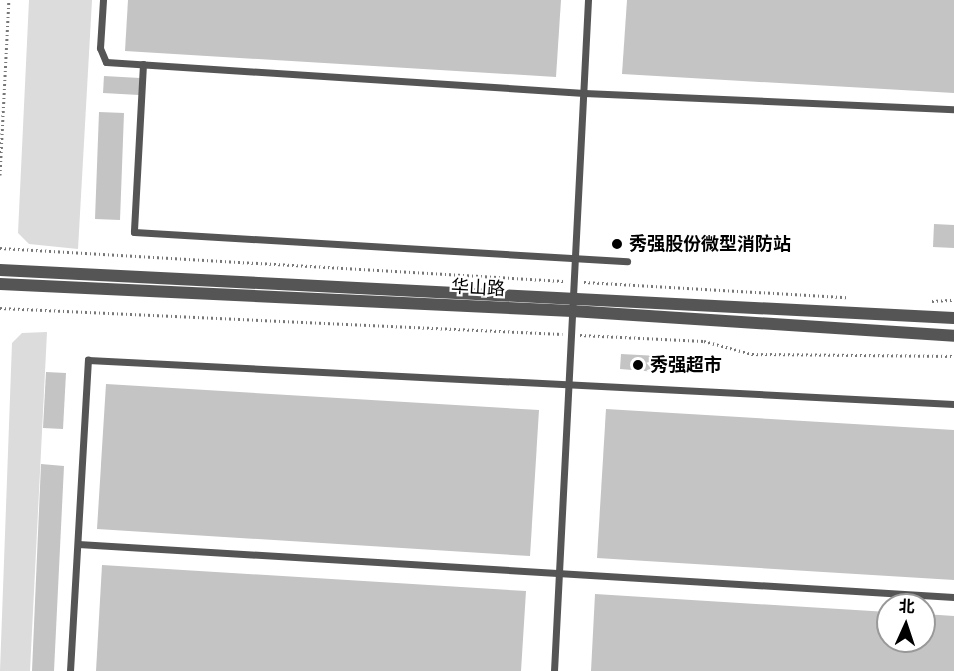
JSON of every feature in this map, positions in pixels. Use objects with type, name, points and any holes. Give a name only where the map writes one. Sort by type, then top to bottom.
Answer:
[{"type":"street","name":"华山路","points":[[0,270],[573,295],[954,318]]},
{"type":"street","name":"华山路","points":[[0,284],[572,311],[954,336]]},
{"type":"lane","points":[[103,0],[101,56],[106,62],[584,93],[954,109]]},
{"type":"lane","points":[[554,671],[588,0]]},
{"type":"lane","points":[[143,64],[134,232],[627,261]]},
{"type":"lane","points":[[70,671],[88,360],[568,387],[954,404]]},
{"type":"lane","points":[[78,544],[954,597]]},
{"type":"path","points":[[0,175],[9,0]]},
{"type":"path","points":[[0,248],[857,298]]},
{"type":"path","points":[[926,302],[954,300]]},
{"type":"path","points":[[0,308],[704,341],[752,354],[954,356]]},
{"type":"shaded area","points":[[29,0],[92,0],[78,249],[29,244],[18,233]]},
{"type":"shaded area","points":[[47,332],[30,671],[0,671],[12,343],[22,333]]},
{"type":"building","points":[[128,0],[561,0],[556,77],[125,51]]},
{"type":"building","points":[[627,0],[954,0],[954,93],[622,74]]},
{"type":"building","points":[[104,76],[140,78],[139,95],[103,93]]},
{"type":"building","points":[[99,112],[124,113],[120,220],[95,219]]},
{"type":"building","points":[[934,224],[954,225],[954,248],[933,247]]},
{"type":"building","points":[[621,354],[658,356],[657,372],[620,369]]},
{"type":"building","points":[[46,372],[66,373],[63,429],[43,428]]},
{"type":"building","points":[[106,384],[539,410],[530,556],[97,529]]},
{"type":"building","points":[[606,409],[954,430],[954,580],[597,558]]},
{"type":"building","points":[[41,464],[64,466],[54,671],[32,671]]},
{"type":"building","points":[[102,565],[526,591],[521,671],[96,671]]},
{"type":"building","points":[[595,594],[876,611],[876,653],[936,653],[936,615],[954,616],[954,671],[591,671]]},
{"type":"place","name":"秀强股份微型消防站","points":[[617,244]]},
{"type":"place","name":"秀强超市","points":[[638,365]]}]
